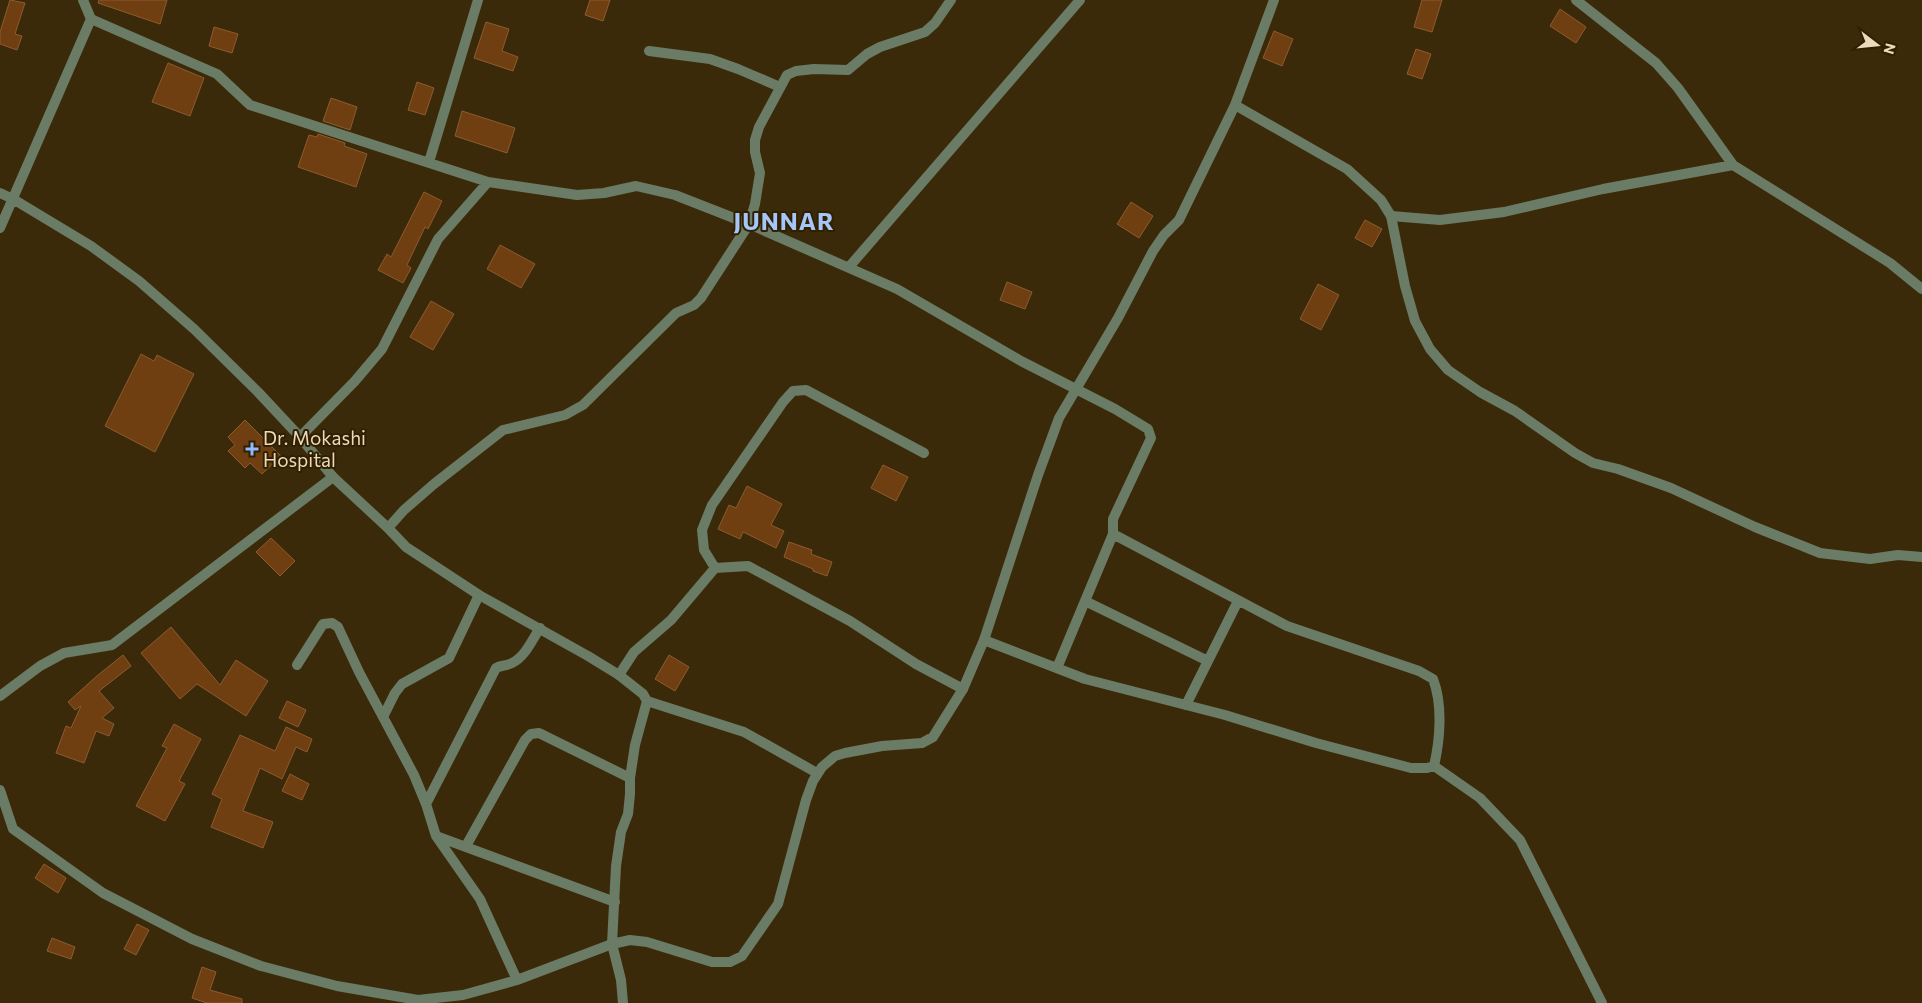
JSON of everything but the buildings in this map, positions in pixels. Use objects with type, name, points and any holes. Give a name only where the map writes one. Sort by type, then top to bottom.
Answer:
[{"type":"street","points":[[0,228],[90,20],[83,0]]},
{"type":"street","points":[[429,162],[478,0]]},
{"type":"street","points":[[388,528],[404,510],[434,484],[503,430],[565,415],[583,405],[676,313],[694,305],[701,298],[749,224],[755,204],[760,173],[754,152],[755,140],[759,127],[787,76],[796,71],[814,69],[848,70],[867,54],[880,47],[925,32],[936,23],[951,0]]},
{"type":"street","points":[[849,267],[1080,0]]},
{"type":"street","points":[[0,790],[13,829],[103,893],[192,939],[261,966],[337,986],[418,1000],[463,995],[517,980],[612,944],[630,940],[646,942],[712,962],[730,962],[742,956],[778,904],[806,800],[817,773],[835,756],[882,746],[922,743],[933,737],[963,689],[984,640],[1038,475],[1059,418],[1118,318],[1153,251],[1164,235],[1179,220],[1234,105],[1274,0]]},
{"type":"street","points":[[1576,0],[1656,63],[1678,88],[1733,165],[1890,264],[1922,289]]},
{"type":"street","points":[[90,20],[217,74],[250,105],[488,182],[577,195],[636,186],[675,195],[749,224],[897,289],[1021,361],[1115,409],[1148,429],[1151,438],[1113,519],[1113,534],[1057,668]]},
{"type":"street","points":[[649,51],[710,59],[780,87]]},
{"type":"street","points":[[1234,105],[1347,170],[1380,200],[1391,216],[1405,286],[1415,321],[1422,335],[1430,349],[1448,370],[1480,392],[1515,411],[1592,463],[1618,469],[1671,488],[1755,527],[1820,553],[1870,559],[1898,555],[1922,557]]},
{"type":"street","points":[[1391,216],[1440,220],[1504,212],[1603,189],[1733,165]]},
{"type":"street","points":[[300,437],[355,381],[382,349],[438,239],[488,182]]},
{"type":"street","points":[[0,193],[91,246],[139,281],[258,392],[300,437],[334,478],[406,547],[479,594],[619,675],[643,694],[647,701],[744,732],[817,773]]},
{"type":"street","points":[[715,568],[704,550],[702,530],[712,505],[783,402],[794,391],[806,390],[924,453]]},
{"type":"street","points":[[0,696],[40,666],[64,653],[112,644],[334,478]]},
{"type":"street","points":[[1113,534],[1287,626],[1418,671],[1433,679],[1437,690],[1438,721],[1437,752],[1434,766]]},
{"type":"street","points":[[619,675],[634,652],[671,620],[715,568],[748,566],[850,620],[916,664],[963,689]]},
{"type":"street","points":[[383,718],[395,693],[402,684],[449,658],[479,594]]},
{"type":"street","points":[[1085,600],[1208,661]]},
{"type":"street","points":[[1186,705],[1238,601]]},
{"type":"street","points":[[297,665],[323,624],[332,623],[338,627],[359,672],[414,776],[426,804],[436,836],[480,899],[517,980]]},
{"type":"street","points":[[426,804],[496,668],[501,665],[510,664],[520,658],[540,628]]},
{"type":"street","points":[[984,640],[1085,679],[1186,705],[1316,743],[1411,768],[1434,766]]},
{"type":"street","points":[[623,1003],[621,980],[612,944],[616,866],[621,832],[628,814],[630,778],[635,745],[647,701]]},
{"type":"street","points":[[466,846],[525,740],[531,734],[540,733],[630,778]]},
{"type":"street","points":[[1434,766],[1480,798],[1520,840],[1602,1003]]},
{"type":"street","points":[[436,836],[614,902]]},
{"type":"place","name":"Dr. Mokashi Hospital","points":[[252,449]]},
{"type":"district","name":"JUNNAR","points":[[784,222]]}]
